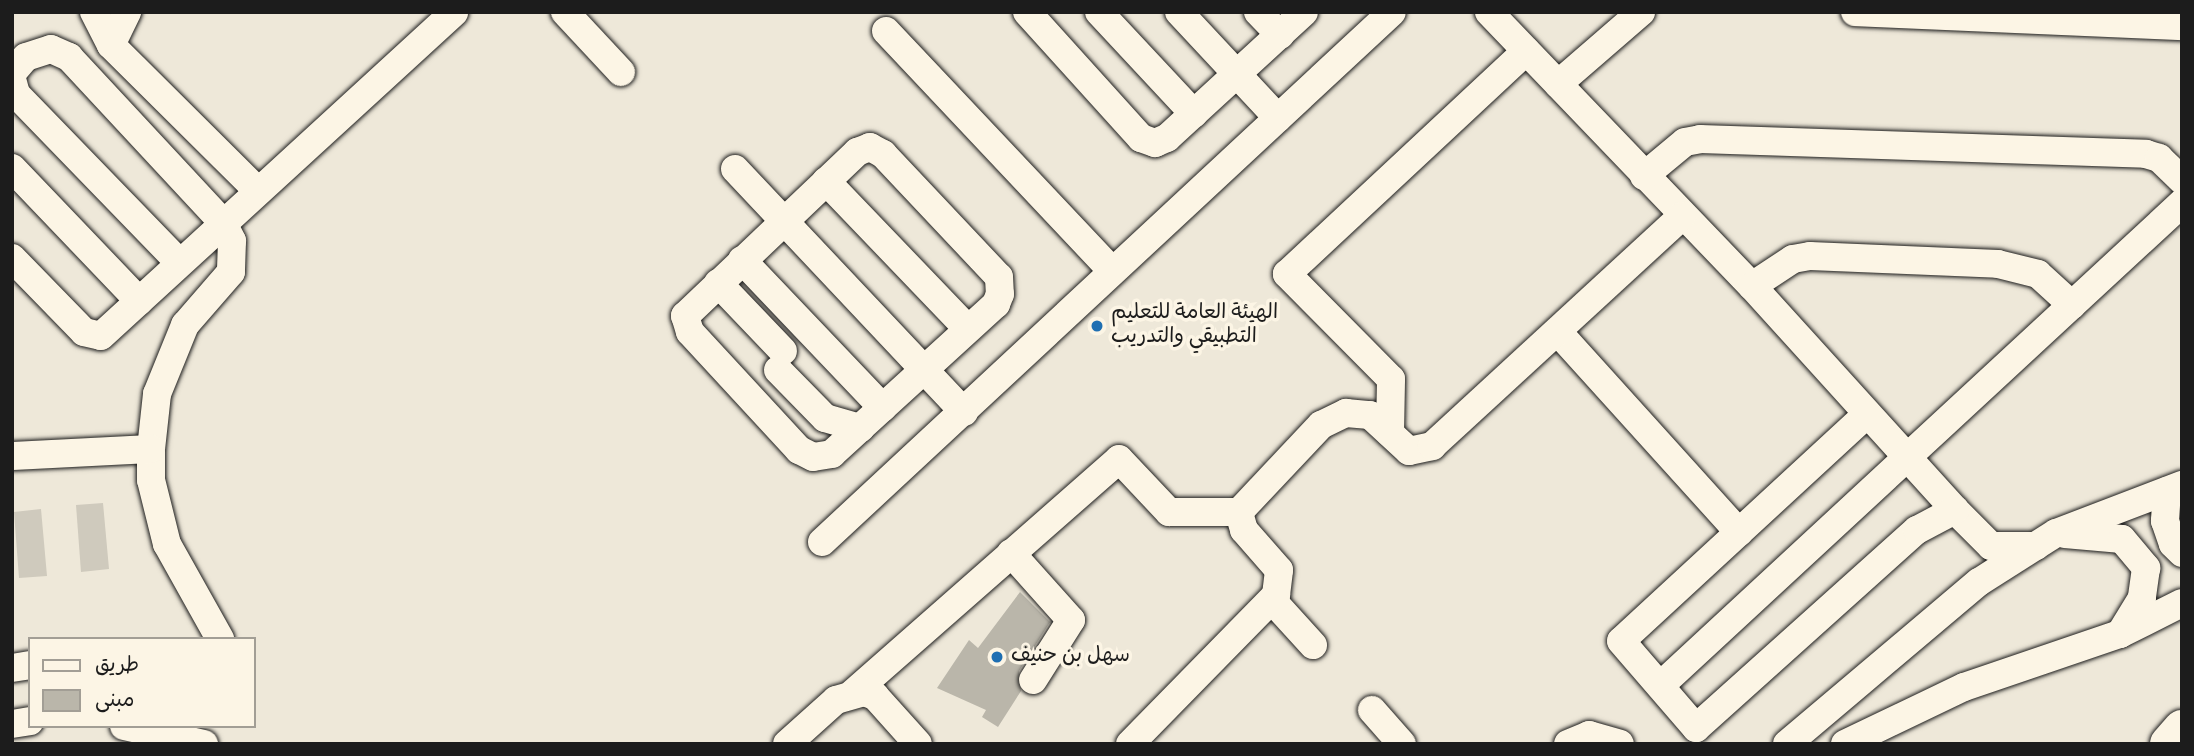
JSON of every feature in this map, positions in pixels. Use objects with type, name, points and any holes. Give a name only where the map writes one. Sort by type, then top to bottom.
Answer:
[{"type":"highway","points":[[2169,744],[2182,729]]},
{"type":"street","points":[[94,12],[111,45],[258,191]]},
{"type":"street","points":[[111,45],[127,12]]},
{"type":"street","points":[[12,258],[84,332],[101,336],[454,12]]},
{"type":"street","points":[[565,12],[625,69],[581,12]]},
{"type":"street","points":[[1027,12],[1147,142],[1161,142],[1304,12]]},
{"type":"street","points":[[1099,12],[1194,114]]},
{"type":"street","points":[[1179,12],[1278,118]]},
{"type":"street","points":[[1258,12],[1280,35]]},
{"type":"street","points":[[822,542],[964,412],[1111,270],[1392,12]]},
{"type":"street","points":[[1489,12],[1752,286],[1906,459],[1991,546]]},
{"type":"street","points":[[1558,84],[1640,12]]},
{"type":"street","points":[[1855,12],[2182,26]]},
{"type":"street","points":[[886,31],[1111,270]]},
{"type":"street","points":[[12,73],[26,57],[51,49],[69,57],[223,223],[235,256],[231,272],[186,324],[157,394],[151,449],[151,480],[167,544],[219,637]]},
{"type":"street","points":[[1390,433],[1391,379],[1287,274],[1526,51]]},
{"type":"street","points":[[12,79],[16,94],[180,262]]},
{"type":"street","points":[[1644,176],[1685,142],[1700,139],[2146,154],[2159,158],[2182,180]]},
{"type":"street","points":[[863,148],[883,154],[999,277],[996,304],[832,454],[813,457],[799,450],[686,327],[688,311],[826,181],[863,148]]},
{"type":"street","points":[[12,168],[139,301]]},
{"type":"street","points":[[735,169],[964,412]]},
{"type":"street","points":[[826,181],[968,329]]},
{"type":"street","points":[[1661,685],[2182,203]]},
{"type":"street","points":[[787,744],[836,700],[853,693],[1119,459],[1169,512],[1239,512],[1332,417],[1370,415],[1409,451],[1432,446],[1682,216]]},
{"type":"street","points":[[1752,286],[1793,260],[1810,256],[1998,264],[2038,274],[2072,305]]},
{"type":"street","points":[[742,260],[883,408]]},
{"type":"street","points":[[718,283],[825,418],[861,428]]},
{"type":"street","points":[[1558,332],[1739,532]]},
{"type":"street","points":[[1866,415],[1620,641],[1696,728],[1917,530],[1955,510]]},
{"type":"street","points":[[12,456],[151,449]]},
{"type":"street","points":[[1787,744],[1979,582],[2046,540],[2174,488]]},
{"type":"street","points":[[2174,488],[2165,521],[2173,544],[2182,553]]},
{"type":"street","points":[[1130,744],[1272,600],[1280,580],[1279,570],[1244,530],[1239,512]]},
{"type":"street","points":[[1991,546],[2046,540],[2122,539],[2137,551],[2146,568],[2142,598],[2120,634]]},
{"type":"street","points":[[1979,582],[1991,546]]},
{"type":"street","points":[[1012,553],[1071,620],[1033,680]]},
{"type":"street","points":[[1272,600],[1313,645]]},
{"type":"street","points":[[1845,744],[1964,687],[2120,634],[2182,603]]},
{"type":"street","points":[[853,693],[875,696],[918,744]]},
{"type":"street","points":[[1372,709],[1402,744]]},
{"type":"street","points":[[139,728],[190,735]]},
{"type":"street","points":[[1568,744],[1589,735],[1620,744]]},
{"type":"shaded area","points":[[103,503],[109,569],[81,572],[76,505]]},
{"type":"shaded area","points":[[41,509],[47,576],[19,578],[14,512]]},
{"type":"building","name":"سهل بن حنيف","points":[[1020,592],[1050,622],[1019,671],[1021,691],[998,727],[982,717],[986,710],[937,688],[969,640],[978,648]]},
{"type":"place","name":"الهيئة العامة للتعليم التطبيقي والتدريب","points":[[1097,326]]},
{"type":"place","name":"سهل بن حنيف","points":[[997,657]]}]
